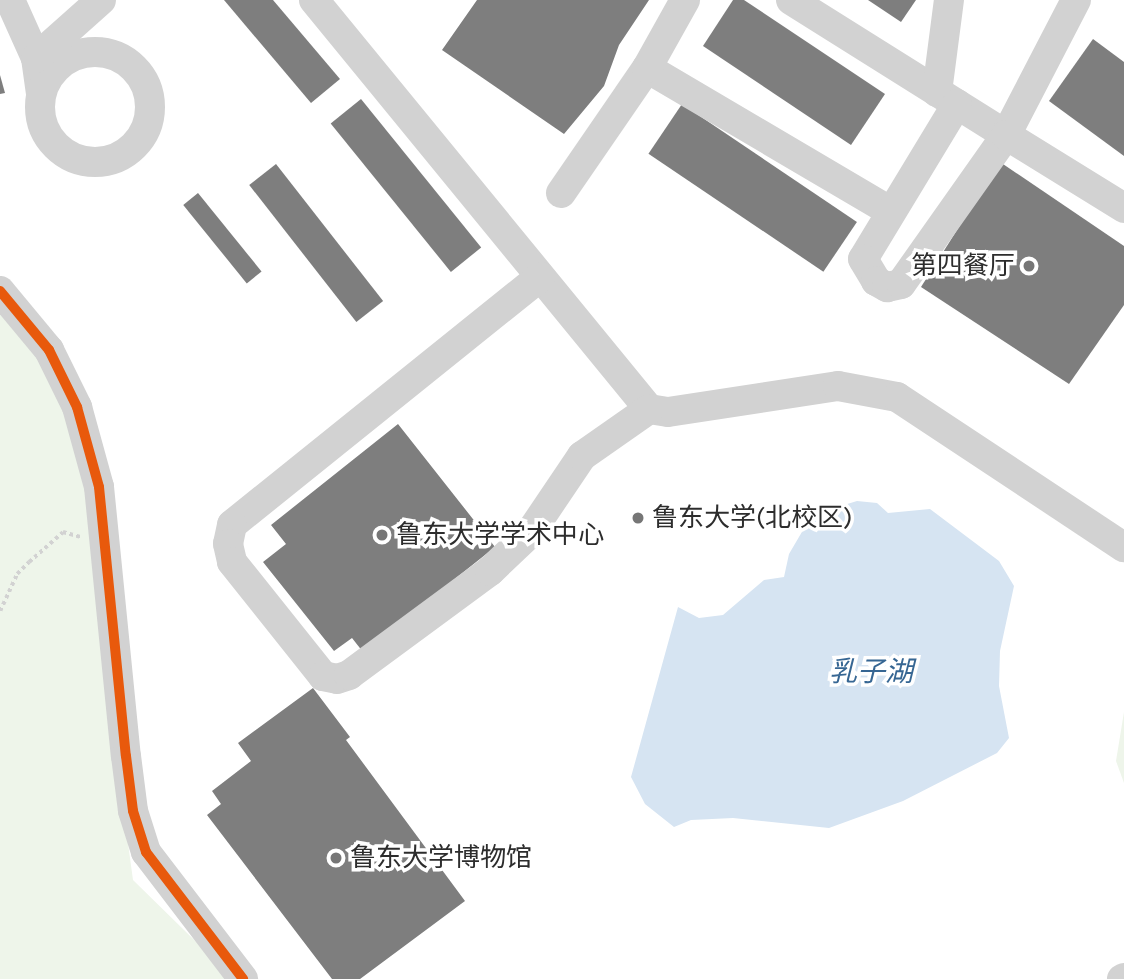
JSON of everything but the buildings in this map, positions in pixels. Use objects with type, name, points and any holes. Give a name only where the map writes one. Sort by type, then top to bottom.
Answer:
[{"type":"street","points":[[10,0],[36,58],[41,93]]},
{"type":"street","points":[[36,58],[101,0]]},
{"type":"street","points":[[314,0],[649,409],[668,412],[838,386],[887,394],[1124,547]]},
{"type":"street","points":[[561,193],[647,68],[685,0]]},
{"type":"street","points":[[791,0],[1124,208]]},
{"type":"street","points":[[949,0],[947,98],[891,212],[863,259],[867,274],[887,287],[901,284],[1006,135],[1076,0]]},
{"type":"street","points":[[647,68],[891,212]]},
{"type":"street","points":[[540,276],[232,525],[228,544],[232,562],[323,676],[337,679],[349,675],[490,571],[530,533],[582,456],[649,409]]},
{"type":"street","points":[[0,291],[49,350],[77,407],[99,487],[133,811],[146,852],[243,979]]},
{"type":"path","points":[[0,611],[17,574],[63,533],[75,537],[103,536]]},
{"type":"shaded area","points":[[0,280],[54,364],[90,500],[104,667],[133,880],[234,979],[0,979]]},
{"type":"shaded area","points":[[1124,712],[1124,783],[1116,761]]},
{"type":"water","name":"乳子湖","points":[[857,501],[877,503],[888,513],[930,509],[999,561],[1014,586],[1000,651],[999,686],[1009,738],[997,753],[903,801],[829,828],[733,818],[691,820],[674,827],[645,804],[631,777],[678,607],[699,618],[723,615],[764,580],[784,577],[789,554],[806,525],[831,509]]},
{"type":"cycle path","points":[[0,291],[49,350],[77,407],[99,487],[133,811],[146,852],[243,979]]},
{"type":"place","name":"第四餐厅","points":[[1029,266]]},
{"type":"place","name":"鲁东大学(北校区)","points":[[638,518]]},
{"type":"place","name":"鲁东大学学术中心","points":[[382,535]]},
{"type":"place","name":"鲁东大学博物馆","points":[[336,858]]}]
